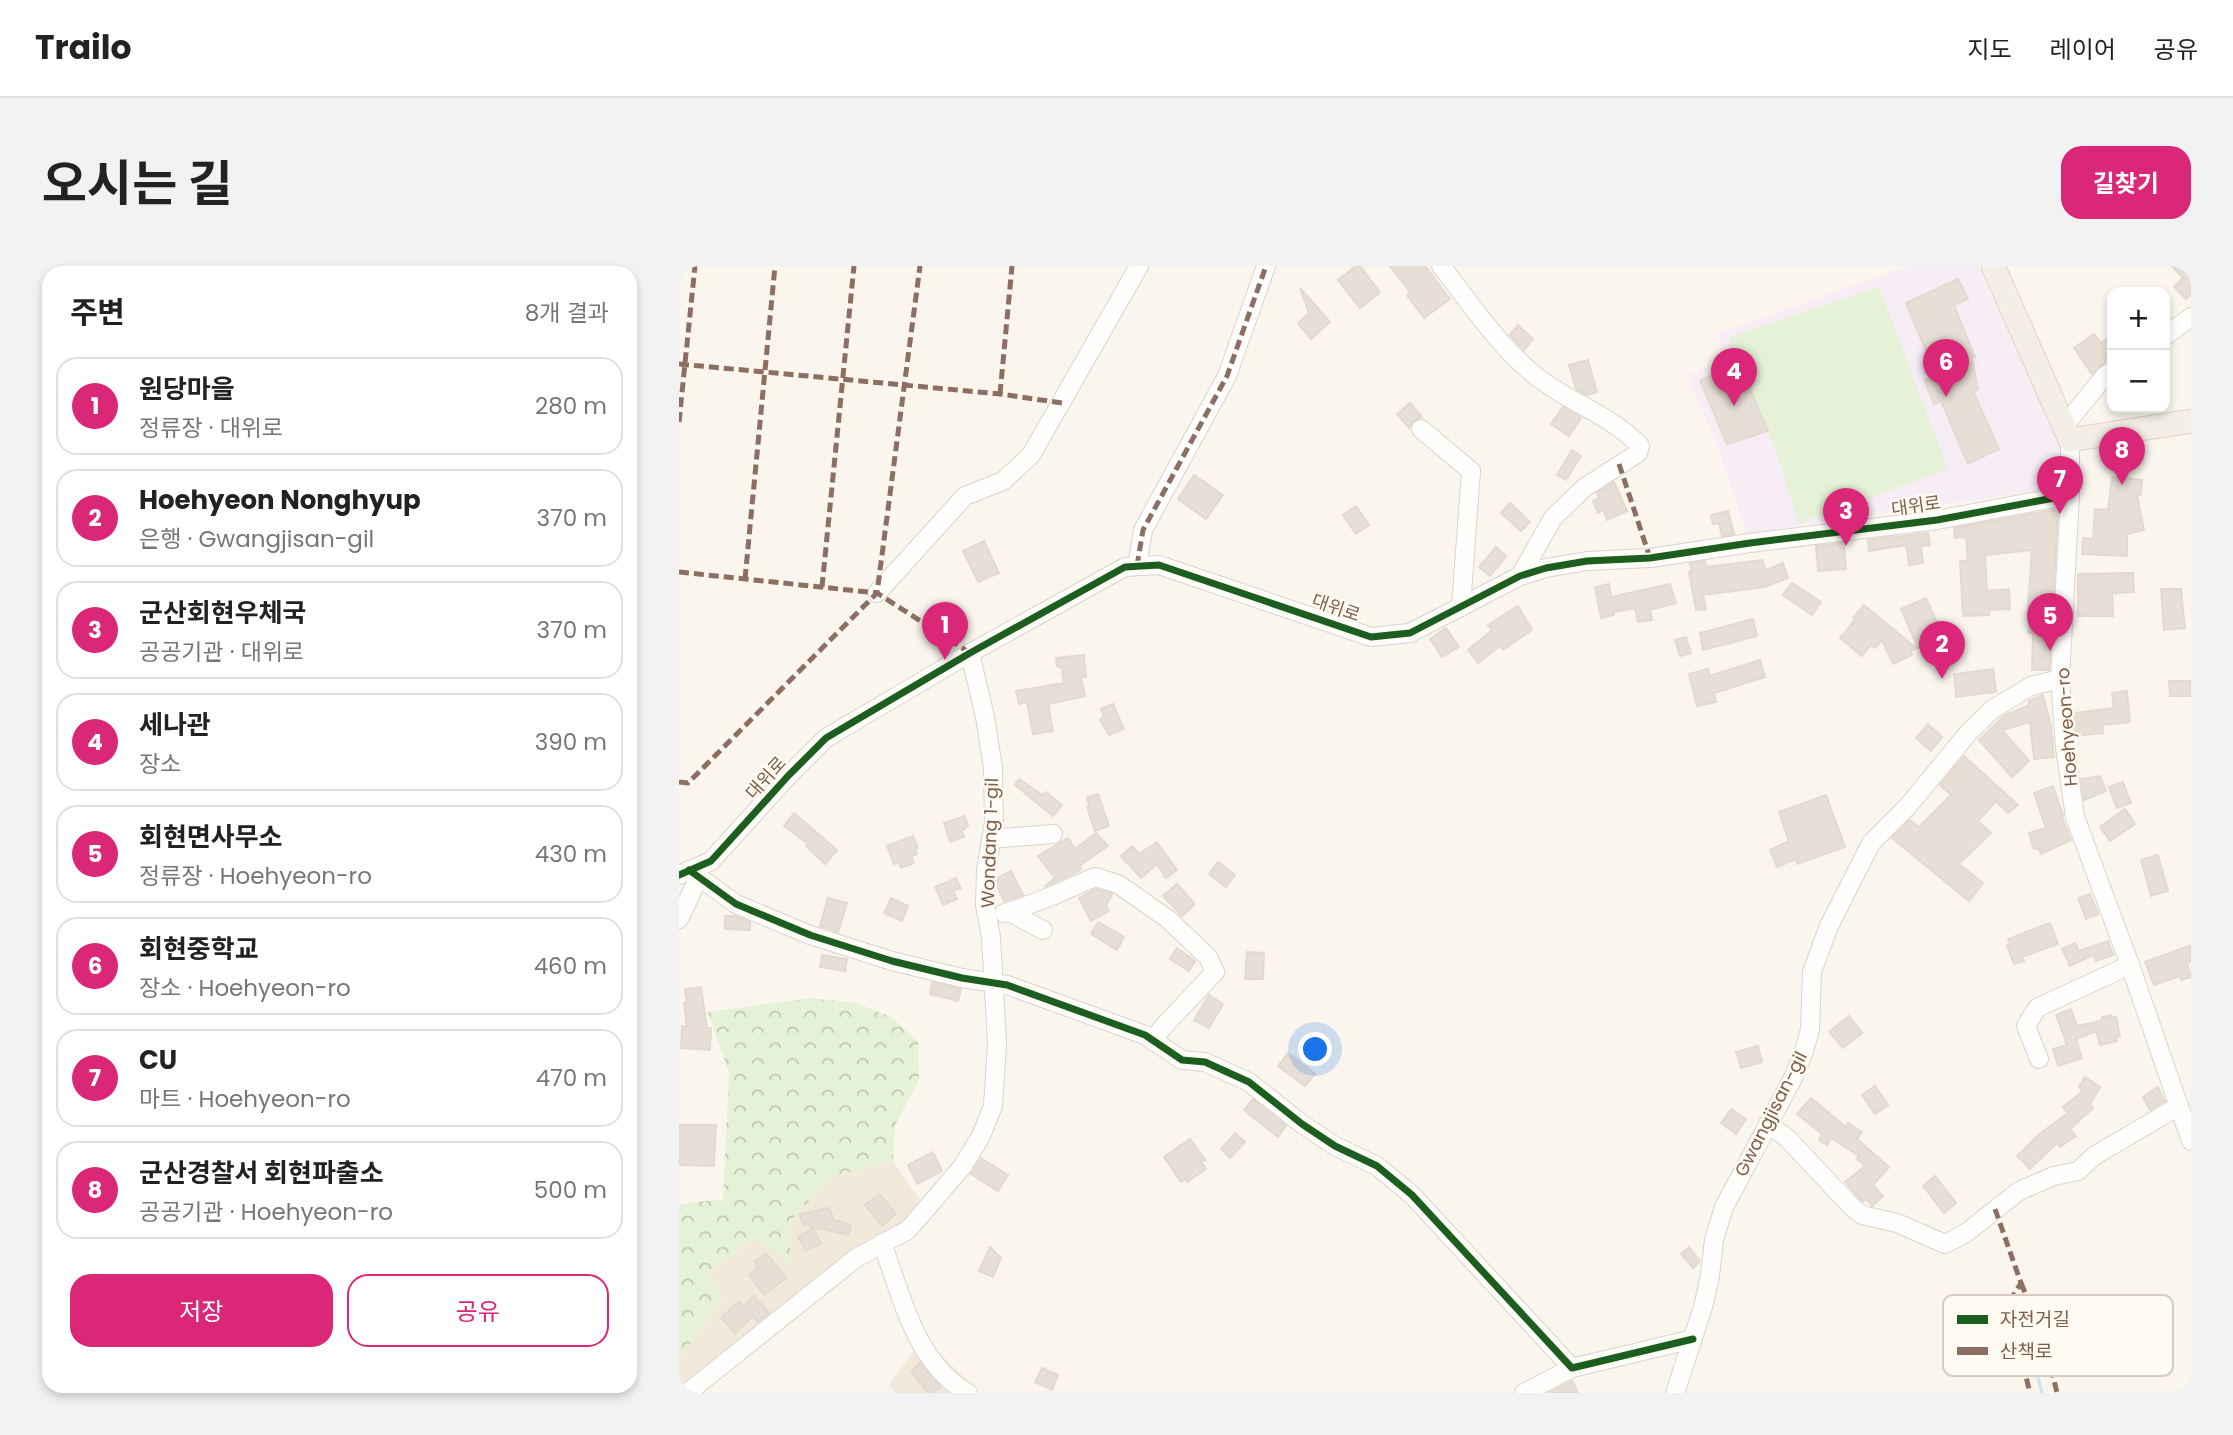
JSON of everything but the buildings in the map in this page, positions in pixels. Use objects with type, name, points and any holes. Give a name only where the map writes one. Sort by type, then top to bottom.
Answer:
[{"type":"main road","name":"Hoehyeon-ro","points":[[1993,266],[2067,433]]},
{"type":"main road","points":[[2067,433],[2191,421]]},
{"type":"street","points":[[877,593],[965,496],[1003,481],[1031,455],[1139,266]]},
{"type":"street","points":[[1137,566],[1143,530],[1227,376],[1266,266]]},
{"type":"street","points":[[1441,266],[1508,351],[1574,402],[1624,429],[1640,446],[1638,453],[1584,488],[1553,517],[1520,576]]},
{"type":"street","points":[[2170,332],[2191,317]]},
{"type":"street","points":[[2067,433],[2107,375]]},
{"type":"street","points":[[1421,429],[1471,471],[1461,607]]},
{"type":"street","name":"Hoehyeon-ro","points":[[2067,433],[2070,495],[2060,679],[2065,747],[2075,817],[2191,1142]]},
{"type":"street","name":"대위로","points":[[689,874],[711,861],[787,776],[827,738],[970,653],[1125,567],[1159,565],[1189,573],[1371,637],[1410,633],[1520,576],[1546,568],[1587,561],[1650,558],[1937,520],[2070,495]]},
{"type":"street","name":"Wondang 1-gil","points":[[687,1393],[856,1258],[908,1230],[961,1167],[981,1136],[993,1106],[997,1043],[986,870],[994,823],[993,768],[985,717],[970,653]]},
{"type":"street","name":"Gwangjisan-gil","points":[[1675,1393],[1708,1286],[1714,1240],[1724,1207],[1804,1051],[1810,1030],[1811,983],[1816,960],[1829,926],[1871,843],[1908,806],[1969,732],[1993,709],[2031,686],[2060,679]]},
{"type":"street","points":[[991,839],[1053,834]]},
{"type":"street","points":[[679,919],[689,874],[736,904],[810,936],[892,961],[1019,989],[1145,1035],[1182,1060],[1205,1062],[1249,1082],[1313,1131],[1335,1146],[1377,1167],[1412,1195],[1572,1368]]},
{"type":"street","points":[[987,915],[1009,912],[1095,877],[1118,884],[1168,919],[1208,957],[1215,972],[1153,1041]]},
{"type":"street","points":[[1009,912],[1043,930]]},
{"type":"street","points":[[2039,1059],[2025,1026],[2037,1008],[2130,965]]},
{"type":"street","points":[[1768,1124],[1787,1138],[1862,1215],[1897,1223],[1945,1244],[1966,1233],[2019,1191],[2054,1176],[2078,1171],[2094,1156],[2179,1106]]},
{"type":"street","points":[[882,1243],[912,1325],[926,1352],[952,1384],[968,1393]]},
{"type":"street","points":[[1524,1393],[1572,1368],[1693,1339]]},
{"type":"shaded area","points":[[1908,266],[1978,266],[2063,454],[2062,487],[1747,534],[1718,447],[1687,375],[1727,360],[1717,334]]},
{"type":"shaded area","points":[[893,1161],[921,1201],[900,1226],[679,1393],[679,1359],[722,1298],[707,1273],[754,1239],[791,1220],[832,1176]]},
{"type":"shaded area","points":[[926,1340],[975,1388],[974,1393],[896,1393],[889,1385],[911,1354]]},
{"type":"green space","points":[[1879,287],[1948,469],[1799,524],[1776,451],[1728,338]]},
{"type":"green space","points":[[810,998],[856,1003],[891,1017],[918,1041],[919,1080],[895,1125],[893,1161],[832,1176],[791,1220],[790,1264],[753,1239],[708,1272],[722,1297],[679,1359],[679,1204],[723,1199],[729,1072],[708,1012]]},
{"type":"waterway","points":[[2038,1376],[2042,1393]]},
{"type":"marked path","points":[[679,422],[695,266]]},
{"type":"marked path","points":[[745,579],[775,266]]},
{"type":"marked path","points":[[822,587],[854,266]]},
{"type":"marked path","points":[[679,782],[688,783],[877,593],[920,266]]},
{"type":"marked path","points":[[1000,394],[1012,266]]},
{"type":"marked path","points":[[1137,566],[1143,530],[1227,376],[1266,266]]},
{"type":"marked path","points":[[679,364],[1000,394],[1062,403]]},
{"type":"marked path","points":[[1619,464],[1650,558]]},
{"type":"marked path","points":[[679,572],[877,593],[970,653]]},
{"type":"marked path","points":[[1995,1209],[2021,1283],[2014,1295]]},
{"type":"marked path","points":[[2021,1283],[2026,1295]]},
{"type":"marked path","points":[[2026,1376],[2030,1393]]},
{"type":"marked path","points":[[2053,1376],[2057,1393]]},
{"type":"cycle path","points":[[679,875],[711,861],[826,738],[970,653],[1125,567],[1159,565],[1371,637],[1410,633],[1520,576],[1546,568],[1587,561],[1650,558],[1937,520],[2070,495]]},
{"type":"cycle path","points":[[689,870],[736,904],[810,935],[892,961],[962,978],[1007,985],[1145,1035],[1182,1060],[1205,1062],[1249,1082],[1302,1124],[1335,1146],[1377,1166],[1412,1195],[1572,1368],[1693,1339]]},
{"type":"place","name":"회현중학교","points":[[1946,397]]},
{"type":"place","name":"세나관","points":[[1734,406]]},
{"type":"place","name":"군산경찰서 회현파출소","points":[[2122,485]]},
{"type":"place","name":"CU","points":[[2060,514]]},
{"type":"place","name":"군산회현우체국","points":[[1846,546]]},
{"type":"place","name":"회현면사무소","points":[[2050,651]]},
{"type":"place","name":"원당마을","points":[[945,660]]},
{"type":"place","name":"Hoehyeon Nonghyup","points":[[1942,679]]}]
